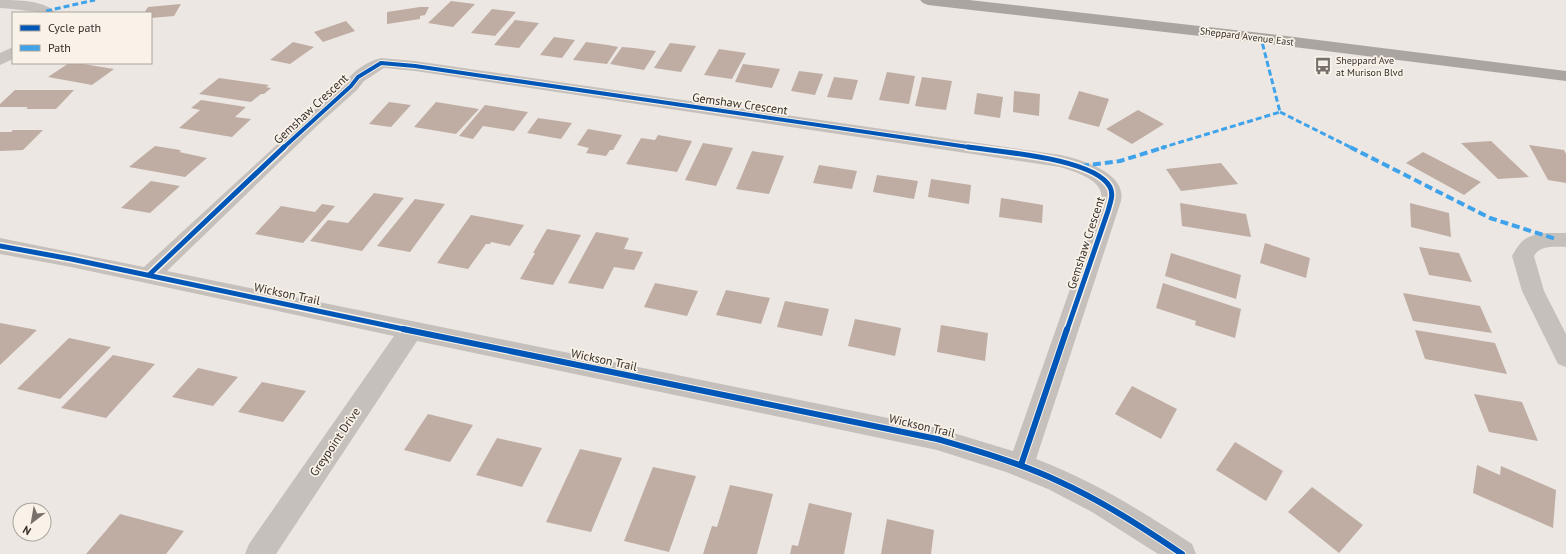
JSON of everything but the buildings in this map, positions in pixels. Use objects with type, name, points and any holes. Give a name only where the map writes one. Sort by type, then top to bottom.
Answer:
[{"type":"main road","name":"Sheppard Avenue East","points":[[929,0],[1269,39],[1566,76]]},
{"type":"street","points":[[0,2],[32,6],[47,12]]},
{"type":"street","points":[[0,60],[12,53]]},
{"type":"street","name":"Gemshaw Crescent","points":[[149,275],[351,86],[358,77],[381,63],[415,66],[1061,160],[1079,166],[1098,176],[1108,185],[1112,195],[1108,211],[1021,465]]},
{"type":"street","points":[[1566,240],[1556,239],[1529,246],[1523,256],[1533,291],[1566,357]]},
{"type":"street","name":"Wickson Trail","points":[[0,246],[149,275],[411,331],[937,438],[1021,465],[1073,488],[1118,512],[1182,554]]},
{"type":"street","name":"Greypoint Drive","points":[[259,554],[411,331]]},
{"type":"marked path","points":[[46,11],[95,0]]},
{"type":"marked path","points":[[1081,166],[1120,161],[1280,112],[1261,38]]},
{"type":"marked path","points":[[1280,112],[1490,218],[1556,239]]},
{"type":"cycle path","points":[[149,275],[351,86],[358,77],[381,63],[415,66],[1061,161],[1075,165],[1100,177],[1110,188],[1112,197],[1021,465]]},
{"type":"cycle path","points":[[0,246],[71,259],[411,331],[937,439],[1006,460],[1057,480],[1116,511],[1182,554]]},
{"type":"place","name":"Sheppard Ave at Murison Blvd","points":[[1323,66]]}]
